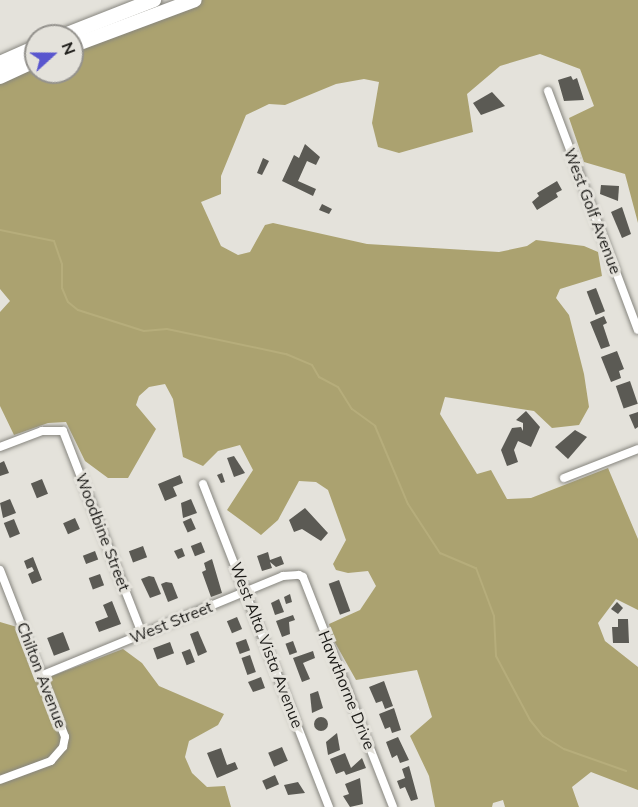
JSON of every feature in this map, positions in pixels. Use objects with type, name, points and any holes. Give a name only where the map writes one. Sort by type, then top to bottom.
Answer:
[{"type":"highway","points":[[84,27],[154,0]]},
{"type":"highway","points":[[84,42],[195,0]]},
{"type":"highway","points":[[0,63],[24,52]]},
{"type":"highway","points":[[0,77],[24,66]]},
{"type":"street","name":"West Golf Avenue","points":[[548,91],[638,330]]},
{"type":"street","name":"Woodbine Street","points":[[0,447],[42,431],[63,431],[142,634]]},
{"type":"street","points":[[564,478],[638,449]]},
{"type":"street","name":"West Alta Vista Avenue","points":[[203,484],[247,591],[329,807]]},
{"type":"street","name":"Chilton Avenue","points":[[0,570],[64,728],[63,747],[51,761],[0,780]]},
{"type":"street","name":"West Street","points":[[43,675],[283,576],[299,575]]},
{"type":"street","name":"Hawthorne Drive","points":[[299,575],[303,577],[393,807]]},
{"type":"shaded area","points":[[195,0],[638,0],[638,223],[625,174],[584,162],[569,118],[594,106],[580,69],[540,54],[500,66],[467,94],[473,132],[399,153],[378,147],[372,123],[379,82],[364,79],[336,84],[285,105],[269,104],[246,115],[221,176],[221,194],[201,202],[221,246],[238,255],[250,252],[265,225],[273,223],[367,244],[499,252],[527,246],[536,240],[584,246],[598,252],[602,276],[560,289],[556,298],[569,315],[584,374],[589,407],[579,425],[552,428],[534,411],[445,397],[440,414],[477,474],[491,470],[507,499],[531,498],[608,468],[638,539],[638,610],[616,599],[598,623],[605,641],[638,667],[638,790],[591,772],[572,787],[579,807],[505,807],[503,800],[493,803],[492,807],[435,807],[429,776],[410,736],[432,717],[417,670],[356,680],[333,639],[329,624],[360,610],[376,586],[368,571],[348,573],[336,570],[333,564],[346,540],[328,490],[316,482],[299,481],[278,520],[261,535],[227,510],[253,470],[240,445],[218,451],[203,466],[183,457],[173,399],[165,384],[149,387],[139,396],[136,405],[156,429],[128,478],[108,478],[85,461],[66,422],[48,423],[14,435],[0,406],[0,312],[10,301],[0,289],[0,77],[24,66],[24,84],[84,84],[84,42]]},
{"type":"shaded area","points":[[0,622],[17,627],[39,681],[123,649],[142,663],[159,686],[224,714],[218,725],[189,741],[185,757],[192,773],[207,787],[225,786],[231,807],[0,807]]},
{"type":"building","points":[[571,76],[573,80],[577,78],[584,100],[564,101],[558,80]]},
{"type":"building","points":[[492,92],[505,106],[481,115],[473,103]]},
{"type":"building","points":[[305,144],[320,157],[316,165],[307,161],[298,181],[316,189],[313,196],[282,181],[294,155],[299,158]]},
{"type":"building","points":[[263,158],[269,161],[262,175],[257,173]]},
{"type":"building","points":[[557,181],[562,190],[556,193],[558,197],[537,210],[532,202],[539,196],[537,193]]},
{"type":"building","points":[[601,185],[619,186],[618,201],[600,194]]},
{"type":"building","points":[[322,204],[332,209],[329,214],[319,210]]},
{"type":"building","points":[[622,207],[631,234],[622,238],[611,212]]},
{"type":"building","points":[[596,288],[605,311],[596,315],[587,292]]},
{"type":"building","points":[[604,316],[607,323],[603,325],[610,346],[601,349],[590,322]]},
{"type":"building","points":[[617,351],[624,369],[619,371],[621,378],[611,382],[601,357]]},
{"type":"building","points":[[630,381],[638,404],[624,409],[616,386]]},
{"type":"building","points":[[526,411],[540,427],[531,447],[518,441],[514,450],[518,462],[507,466],[501,450],[512,428],[521,427],[523,431],[523,423],[516,420]]},
{"type":"building","points":[[638,412],[638,427],[635,429],[629,415]]},
{"type":"building","points":[[575,430],[587,437],[568,459],[555,447]]},
{"type":"building","points":[[234,456],[245,473],[234,477],[227,458]]},
{"type":"building","points":[[4,461],[9,473],[0,476],[0,463]]},
{"type":"building","points":[[222,473],[225,482],[221,483],[217,475]]},
{"type":"building","points":[[180,475],[183,483],[173,487],[177,496],[165,501],[158,484]]},
{"type":"building","points":[[42,479],[48,494],[37,498],[31,483]]},
{"type":"building","points":[[10,499],[16,513],[3,518],[0,503]]},
{"type":"building","points":[[191,499],[197,513],[183,518],[181,503]]},
{"type":"building","points":[[305,508],[328,533],[321,541],[302,529],[294,532],[289,520]]},
{"type":"building","points":[[75,518],[80,529],[68,534],[63,523]]},
{"type":"building","points":[[191,518],[196,529],[188,533],[183,522]]},
{"type":"building","points":[[14,519],[20,534],[10,538],[4,523]]},
{"type":"building","points":[[201,542],[205,552],[195,556],[191,546]]},
{"type":"building","points":[[143,546],[147,557],[133,562],[129,551]]},
{"type":"building","points":[[182,548],[185,556],[178,559],[174,551]]},
{"type":"building","points":[[95,551],[98,559],[86,564],[83,556]]},
{"type":"building","points":[[268,552],[270,560],[281,556],[284,564],[276,567],[270,562],[272,568],[262,571],[257,556]]},
{"type":"building","points":[[33,557],[42,580],[32,584],[28,574],[34,571],[32,567],[27,569],[24,561]]},
{"type":"building","points":[[212,559],[222,593],[211,597],[202,572],[206,570],[204,563]]},
{"type":"building","points":[[100,574],[104,585],[93,589],[89,578]]},
{"type":"building","points":[[154,577],[161,594],[150,598],[141,579]]},
{"type":"building","points":[[339,580],[350,611],[340,615],[329,584]]},
{"type":"building","points":[[172,583],[178,598],[168,602],[161,584]]},
{"type":"building","points":[[290,594],[292,602],[286,604],[284,597]]},
{"type":"building","points":[[279,599],[284,612],[275,615],[271,603]]},
{"type":"building","points":[[112,601],[121,624],[99,632],[95,622],[108,617],[103,605]]},
{"type":"building","points":[[617,602],[623,608],[618,614],[611,609]]},
{"type":"building","points":[[293,615],[295,620],[289,622],[290,634],[282,637],[276,621]]},
{"type":"building","points":[[237,617],[242,629],[232,633],[227,621]]},
{"type":"building","points":[[618,619],[628,619],[629,643],[613,643],[612,627],[618,627]]},
{"type":"building","points":[[198,631],[207,652],[198,656],[190,634]]},
{"type":"building","points":[[63,632],[70,650],[54,656],[47,638]]},
{"type":"building","points":[[246,639],[250,650],[240,654],[236,643]]},
{"type":"building","points":[[293,641],[297,652],[290,655],[285,644]]},
{"type":"building","points":[[170,642],[174,653],[157,659],[153,648]]},
{"type":"building","points":[[190,649],[195,662],[187,665],[182,652]]},
{"type":"building","points":[[313,651],[315,658],[303,663],[310,679],[302,682],[293,658]]},
{"type":"building","points":[[250,655],[256,672],[247,675],[241,658]]},
{"type":"building","points":[[261,677],[265,688],[253,692],[248,682]]},
{"type":"building","points":[[384,681],[393,706],[385,709],[382,701],[376,703],[369,687]]},
{"type":"building","points":[[318,691],[323,708],[312,713],[310,694]]},
{"type":"building","points":[[394,708],[401,730],[392,733],[390,727],[385,729],[379,714]]},
{"type":"building","points":[[321,717],[326,719],[328,724],[326,729],[321,731],[316,729],[314,724],[316,719]]},
{"type":"building","points":[[337,733],[340,750],[328,755],[326,742]]},
{"type":"building","points":[[398,737],[409,760],[400,763],[397,755],[392,758],[386,742]]},
{"type":"building","points":[[282,747],[288,761],[274,767],[268,753]]},
{"type":"building","points":[[221,748],[227,765],[235,762],[238,769],[217,778],[207,753]]},
{"type":"building","points":[[345,753],[351,768],[362,758],[366,768],[346,775],[344,771],[336,774],[330,759]]},
{"type":"building","points":[[409,766],[418,799],[411,801],[405,787],[400,789],[397,781],[405,778],[402,769]]},
{"type":"building","points":[[275,775],[279,784],[266,790],[262,781]]},
{"type":"building","points":[[360,778],[363,804],[350,807],[343,796],[349,794],[345,784]]},
{"type":"building","points":[[298,782],[305,793],[288,795],[284,785]]},
{"type":"waterway","points":[[0,230],[54,241],[62,264],[62,288],[68,302],[78,310],[144,331],[167,329],[286,354],[312,365],[319,377],[338,387],[352,409],[375,426],[408,504],[440,553],[476,568],[494,616],[496,656],[530,720],[543,736],[564,749],[626,771]]}]
